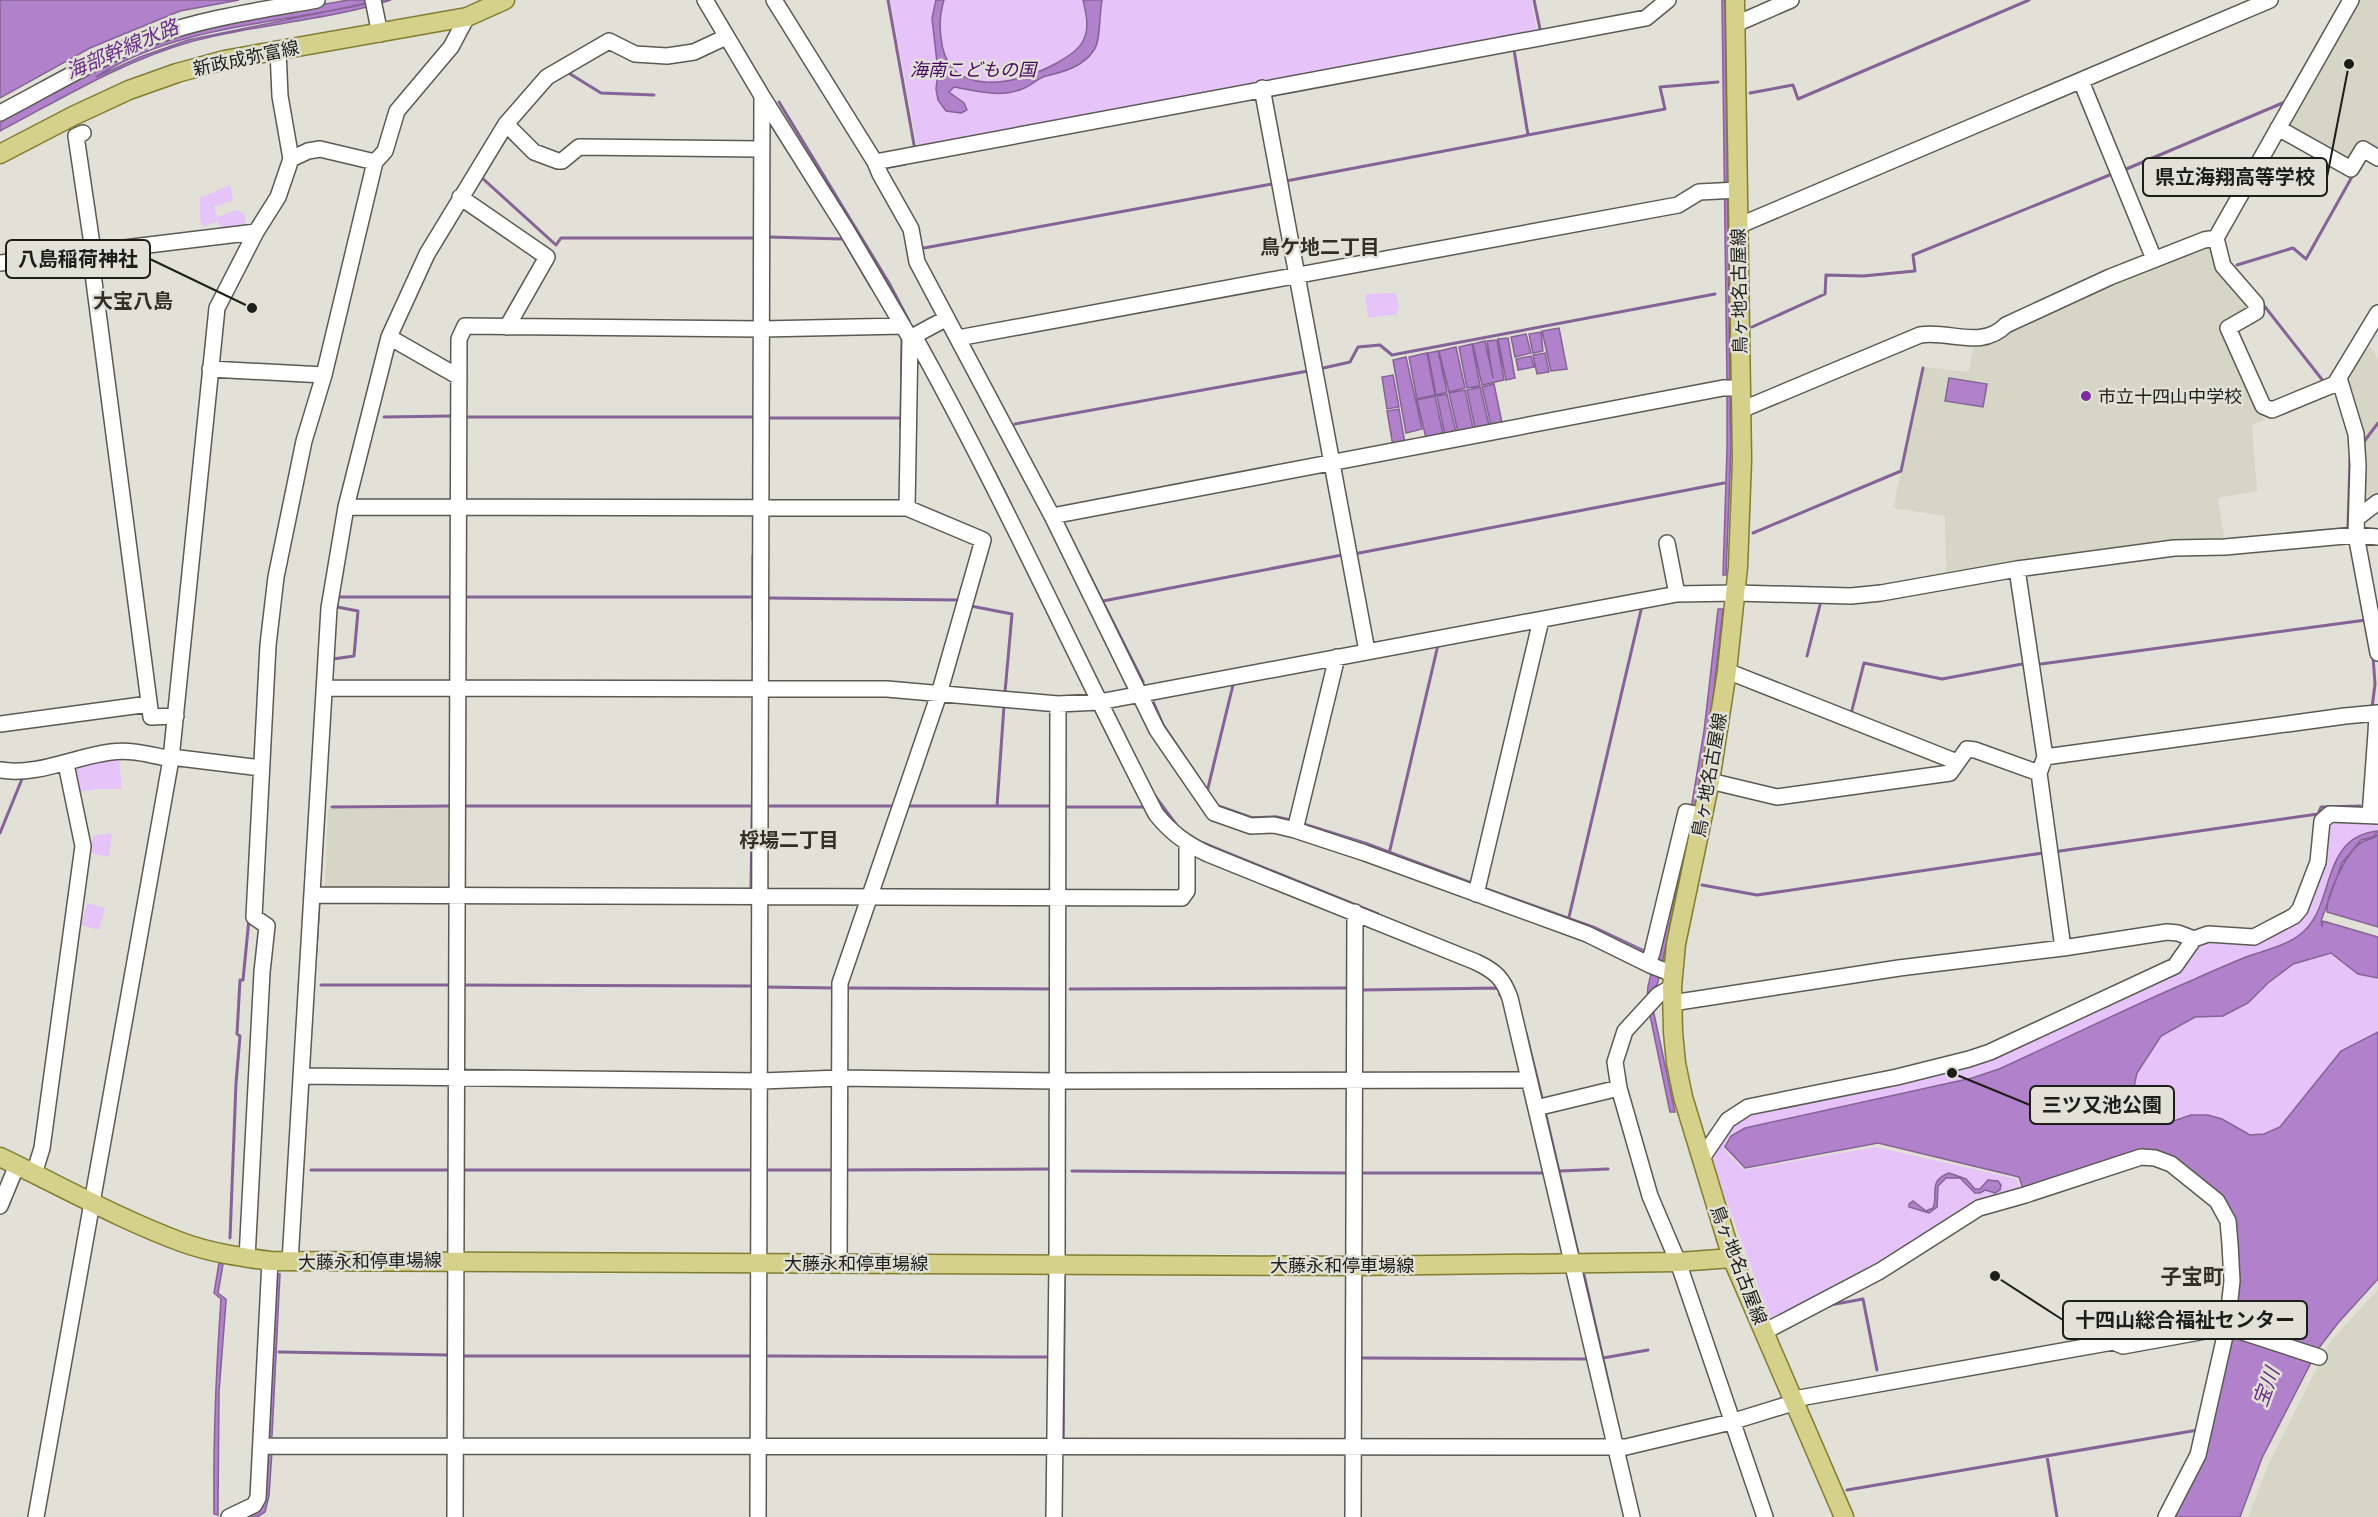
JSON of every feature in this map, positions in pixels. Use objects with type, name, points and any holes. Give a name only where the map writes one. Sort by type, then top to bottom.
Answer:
[{"type":"main road","name":"新政成弥富線","points":[[0,154],[129,90],[177,73],[224,60],[467,17],[505,0]]},
{"type":"main road","name":"鳥ヶ地名古屋線","points":[[1735,0],[1731,190],[1738,226],[1742,460],[1736,593],[1710,781],[1696,814],[1676,944],[1662,980],[1686,1107],[1732,1258],[1844,1517]]},
{"type":"main road","name":"大藤永和停車場線","points":[[8,1161],[186,1244],[270,1261],[456,1260],[1353,1266],[1678,1262],[1732,1258]]},
{"type":"street","points":[[0,113],[118,51],[152,37],[189,25],[317,0]]},
{"type":"street","points":[[705,0],[909,333],[996,488],[1099,702],[1156,814],[1166,827],[1187,844],[1476,962],[1493,970],[1502,978],[1510,998],[1632,1517]]},
{"type":"street","points":[[774,0],[875,162],[911,229],[917,262],[1052,516],[1157,730],[1214,813],[1251,826],[1274,825],[1295,830],[1365,853],[1587,934],[1662,980],[1899,968],[2063,948],[2167,932],[2194,939]]},
{"type":"street","points":[[875,162],[1646,18],[1668,0]]},
{"type":"street","points":[[1736,24],[1791,0]]},
{"type":"street","points":[[1738,226],[2270,0]]},
{"type":"street","points":[[2351,0],[2216,238],[2223,266],[2256,304],[2257,308],[2252,315],[2229,328],[2263,406],[2272,410],[2335,384],[2378,313]]},
{"type":"street","points":[[374,4],[380,34]]},
{"type":"street","points":[[247,1258],[262,972],[267,926],[254,917],[268,645],[276,577],[304,441],[324,375],[375,162],[384,151],[396,111],[451,46],[467,17]]},
{"type":"street","points":[[290,1262],[313,895],[318,759],[329,608],[346,507],[389,337],[427,254],[459,197],[506,124],[547,77],[609,40],[635,54],[667,56],[694,52],[726,37]]},
{"type":"street","points":[[36,1517],[171,758],[217,308],[256,232],[278,197],[291,159],[280,96],[278,50]]},
{"type":"street","points":[[2081,81],[2154,260]]},
{"type":"street","points":[[1262,88],[1367,651]]},
{"type":"street","points":[[758,1517],[762,96]]},
{"type":"street","points":[[506,124],[534,152],[558,161],[562,161],[579,147],[761,149]]},
{"type":"street","points":[[2278,128],[2351,169],[2363,149],[2378,158]]},
{"type":"street","points":[[83,133],[76,136],[151,717],[176,716]]},
{"type":"street","points":[[291,159],[308,151],[320,149],[375,162]]},
{"type":"street","points":[[958,338],[1678,205],[1699,192],[1731,190]]},
{"type":"street","points":[[459,197],[547,258],[507,327]]},
{"type":"street","points":[[0,263],[256,232]]},
{"type":"street","points":[[1741,410],[1920,335],[1978,339],[1997,334],[2006,325],[2154,260],[2204,240],[2216,238]]},
{"type":"street","points":[[455,1517],[459,339],[465,326],[909,333],[947,318]]},
{"type":"street","points":[[907,508],[909,333]]},
{"type":"street","points":[[389,337],[459,376]]},
{"type":"street","points":[[210,369],[324,375]]},
{"type":"street","points":[[2339,378],[2356,434],[2356,535],[2378,653]]},
{"type":"street","points":[[1052,516],[1723,388],[1741,388]]},
{"type":"street","points":[[2357,518],[2378,502]]},
{"type":"street","points":[[346,507],[907,508],[983,540],[939,694],[840,983],[839,1264]]},
{"type":"street","points":[[324,688],[887,689],[1058,704],[1099,702],[1677,594],[1851,596],[1881,593],[2017,568],[2174,548],[2225,547],[2356,535],[2378,537]]},
{"type":"street","points":[[1667,543],[1677,594]]},
{"type":"street","points":[[2017,568],[2044,757],[2039,772],[2063,948]]},
{"type":"street","points":[[1476,894],[1541,620]]},
{"type":"street","points":[[1295,830],[1337,657]]},
{"type":"street","points":[[1727,671],[1957,762]]},
{"type":"street","points":[[0,724],[149,704]]},
{"type":"street","points":[[1054,1517],[1058,704]]},
{"type":"street","points":[[1702,1158],[1728,1120],[1748,1107],[1897,1077],[1990,1052],[2175,966],[2194,939],[2208,934],[2254,937],[2294,916],[2300,909],[2318,862],[2322,821],[2325,816],[2330,814],[2374,816],[2378,709],[2345,716],[2044,757]]},
{"type":"street","points":[[1710,781],[1777,797],[1950,773],[1967,749],[2039,772]]},
{"type":"street","points":[[0,770],[15,772],[66,764],[110,752],[129,751],[261,768]]},
{"type":"street","points":[[34,1174],[44,1137],[83,846],[66,764]]},
{"type":"street","points":[[1662,980],[1652,953],[1686,812],[1696,814]]},
{"type":"street","points":[[313,895],[1182,898],[1187,891],[1187,844]]},
{"type":"street","points":[[1353,1517],[1355,912]]},
{"type":"street","points":[[1662,980],[1643,1010],[1625,1031],[1619,1046],[1615,1062],[1619,1088],[1650,1196],[1678,1262],[1765,1517]]},
{"type":"street","points":[[301,1076],[761,1081],[840,1078],[1057,1081],[1529,1080]]},
{"type":"street","points":[[1536,1108],[1619,1088]]},
{"type":"street","points":[[1764,1332],[1880,1271],[1979,1208],[2141,1157],[2155,1158],[2171,1164],[2194,1180],[2224,1211],[2228,1221],[2232,1281],[2227,1327],[2198,1455],[2166,1517]]},
{"type":"street","points":[[0,1206],[8,1161]]},
{"type":"street","points":[[229,1517],[254,1505],[257,1501],[270,1261]]},
{"type":"street","points":[[261,1446],[1626,1447],[1731,1422],[1795,1400],[2113,1342],[2123,1346],[2227,1327],[2319,1357]]},
{"type":"shaded area","points":[[2357,0],[2378,0],[2378,152],[2351,161],[2284,129]]},
{"type":"shaded area","name":"市立十四山中学校","points":[[2206,244],[2211,246],[2252,308],[2223,323],[2264,420],[2252,425],[2257,491],[2218,498],[2225,543],[2163,540],[1946,572],[1945,516],[1893,508],[1924,367],[1969,372],[1974,343],[1999,339],[2018,325]]},
{"type":"shaded area","points":[[2366,341],[2378,359],[2378,496],[2359,510],[2344,376]]},
{"type":"shaded area","points":[[453,808],[453,888],[325,889],[328,809]]},
{"type":"shaded area","points":[[2378,1289],[2378,1517],[2248,1517],[2269,1463],[2331,1341]]},
{"type":"green space","name":"海南こどもの国","points":[[890,0],[1531,0],[1537,31],[918,149]]},
{"type":"green space","points":[[230,185],[233,200],[214,207],[217,217],[237,210],[244,214],[246,221],[244,229],[222,231],[218,221],[203,227],[200,219],[200,198]]},
{"type":"green space","points":[[1396,293],[1399,305],[1397,314],[1368,318],[1365,294]]},
{"type":"green space","points":[[119,757],[122,789],[97,789],[74,793],[73,766]]},
{"type":"green space","points":[[2378,815],[2378,831],[2364,832],[2345,847],[2311,923],[2304,932],[2279,946],[2193,980],[1999,1069],[1725,1147],[1726,1152],[1744,1170],[1876,1147],[2017,1179],[2024,1200],[1978,1212],[1774,1329],[1708,1151],[1737,1116],[1956,1066],[2168,973],[2200,941],[2252,938],[2295,919],[2324,821]]},
{"type":"green space","points":[[112,833],[109,857],[90,853],[93,836]]},
{"type":"green space","points":[[87,903],[105,908],[99,930],[81,925]]},
{"type":"green space","points":[[2331,953],[2358,974],[2378,978],[2378,1032],[2355,1044],[2280,1127],[2264,1134],[2250,1135],[2222,1119],[2191,1115],[2163,1125],[2147,1120],[2139,1109],[2133,1091],[2137,1073],[2161,1036],[2195,1017],[2223,1016],[2248,1003],[2268,983],[2293,964]]},
{"type":"water","points":[[0,0],[239,0],[180,11],[90,48],[0,98]]},
{"type":"water","points":[[348,0],[378,0],[370,2],[391,0],[341,13],[215,36],[165,50],[117,70],[0,131],[0,120],[91,71],[162,40],[226,22],[267,14]],"holes":[[[330,11],[188,40],[140,57],[96,77],[120,63],[171,43],[225,29]]]},
{"type":"water","points":[[936,0],[944,0],[940,27],[946,57],[955,71],[969,79],[985,82],[1021,78],[1055,64],[1070,54],[1078,48],[1085,36],[1087,20],[1083,0],[1102,0],[1098,40],[1090,56],[1079,64],[1043,77],[1014,92],[980,92],[954,87],[949,92],[964,103],[967,110],[961,113],[946,111],[938,100],[936,89],[938,72],[932,18]]},
{"type":"water","points":[[1722,0],[1725,0],[1730,384],[1727,384]]},
{"type":"water","points":[[1559,328],[1567,369],[1551,371],[1542,331]]},
{"type":"water","points":[[1541,332],[1543,351],[1533,353],[1529,334]]},
{"type":"water","points":[[1526,334],[1531,353],[1515,357],[1511,337]]},
{"type":"water","points":[[1508,338],[1515,378],[1506,380],[1498,339]]},
{"type":"water","points":[[1497,340],[1504,380],[1482,385],[1473,344],[1485,341],[1493,378],[1487,341]]},
{"type":"water","points":[[1472,344],[1480,386],[1467,388],[1459,347]]},
{"type":"water","points":[[1456,347],[1465,388],[1449,392],[1439,351]]},
{"type":"water","points":[[1438,351],[1447,392],[1436,395],[1428,353]]},
{"type":"water","points":[[1427,353],[1435,395],[1417,399],[1409,357]]},
{"type":"water","points":[[1545,353],[1549,372],[1537,374],[1533,355]]},
{"type":"water","points":[[1531,356],[1534,367],[1518,370],[1516,359]]},
{"type":"water","points":[[1406,357],[1422,429],[1406,433],[1393,360]]},
{"type":"water","points":[[1393,375],[1399,407],[1387,409],[1382,377]]},
{"type":"water","points":[[1949,378],[1987,384],[1983,407],[1945,401]]},
{"type":"water","points":[[1494,384],[1502,423],[1491,425],[1482,387]]},
{"type":"water","points":[[1480,387],[1489,425],[1475,428],[1467,390]]},
{"type":"water","points":[[1465,390],[1473,428],[1458,432],[1449,393]]},
{"type":"water","points":[[1447,394],[1456,432],[1445,435],[1437,396]]},
{"type":"water","points":[[1727,395],[1730,396],[1731,448],[1726,575],[1723,575],[1727,449]]},
{"type":"water","points":[[1435,396],[1443,434],[1426,438],[1417,400]]},
{"type":"water","points":[[1399,409],[1405,444],[1393,446],[1387,411]]},
{"type":"water","points":[[1062,519],[1144,682],[1140,683],[1059,520]]},
{"type":"water","points":[[1718,609],[1723,609],[1708,742],[1660,974],[1657,985],[1653,988],[1653,1009],[1675,1112],[1670,1112],[1647,1001],[1648,986],[1691,809],[1704,731]]},
{"type":"water","points":[[1154,702],[1164,725],[1218,805],[1252,817],[1276,816],[1290,819],[1289,823],[1250,821],[1216,809],[1161,726],[1149,704]]},
{"type":"water","points":[[1303,823],[1367,843],[1471,882],[1470,886],[1302,828]]},
{"type":"water","name":"宝川","points":[[2378,831],[2373,837],[2361,840],[2342,863],[2321,921],[2322,927],[2323,921],[2378,937],[2378,978],[2358,974],[2331,953],[2293,964],[2268,983],[2248,1003],[2223,1016],[2195,1017],[2161,1036],[2137,1073],[2133,1091],[2139,1109],[2147,1120],[2155,1123],[2168,1123],[2191,1115],[2208,1115],[2222,1119],[2250,1135],[2264,1134],[2280,1127],[2341,1051],[2378,1032],[2378,1279],[2318,1349],[2262,1458],[2240,1517],[2172,1517],[2209,1430],[2232,1218],[2170,1158],[2023,1189],[2019,1177],[1878,1143],[1745,1168],[1725,1147],[1731,1136],[1745,1128],[1972,1078],[1999,1069],[2214,970],[2284,944],[2304,931],[2314,919],[2331,872],[2347,845],[2360,836]]},
{"type":"water","points":[[2378,834],[2378,927],[2327,912],[2333,885],[2344,864],[2356,847]]},
{"type":"water","points":[[1483,887],[1595,927],[1646,951],[1643,953],[1594,930],[1482,891]]},
{"type":"water","points":[[1949,1173],[1966,1179],[1975,1189],[1980,1189],[1988,1180],[1998,1181],[2001,1185],[2000,1190],[1995,1193],[1985,1190],[1975,1193],[1960,1178],[1946,1178],[1938,1186],[1937,1207],[1929,1213],[1909,1207],[1913,1201],[1926,1211],[1933,1208],[1936,1184],[1942,1176]]},
{"type":"water","points":[[219,1263],[223,1264],[218,1293],[226,1299],[226,1302],[219,1392],[218,1515],[214,1514],[214,1460],[221,1299],[214,1293]]},
{"type":"water","points":[[280,1274],[272,1436],[265,1438],[274,1276]]},
{"type":"water","points":[[1065,1275],[1064,1442],[1059,1442],[1062,1276]]},
{"type":"water","points":[[272,1451],[269,1496],[265,1512],[257,1517],[240,1517],[255,1510],[265,1452]]},
{"type":"waterway","points":[[888,0],[915,150]]},
{"type":"waterway","points":[[1534,0],[1540,29]]},
{"type":"waterway","points":[[1750,93],[1793,85],[1798,99],[2029,0]]},
{"type":"waterway","points":[[1514,50],[1528,135]]},
{"type":"waterway","points":[[567,72],[601,93],[654,95]]},
{"type":"waterway","points":[[1286,181],[1665,109],[1660,87],[1718,82]]},
{"type":"waterway","points":[[779,102],[889,283],[909,321]]},
{"type":"waterway","points":[[2124,170],[2285,102]]},
{"type":"waterway","points":[[885,170],[884,168],[905,164]]},
{"type":"waterway","points":[[1752,327],[1825,294],[1826,275],[1863,276],[1915,271],[1913,255],[2112,174]]},
{"type":"waterway","points":[[2237,265],[2293,248],[2306,259],[2353,175]]},
{"type":"waterway","points":[[481,177],[556,245],[561,238],[755,238]]},
{"type":"waterway","points":[[924,248],[1272,184]]},
{"type":"waterway","points":[[768,237],[843,239],[871,287]]},
{"type":"waterway","points":[[1319,369],[1350,362],[1358,347],[1380,345],[1392,355],[1715,294]]},
{"type":"waterway","points":[[2262,303],[2324,382]]},
{"type":"waterway","points":[[901,428],[902,339]]},
{"type":"waterway","points":[[1753,533],[1901,471],[1923,368]]},
{"type":"waterway","points":[[1015,424],[1308,371]]},
{"type":"waterway","points":[[384,417],[452,416]]},
{"type":"waterway","points":[[465,417],[754,417]]},
{"type":"waterway","points":[[768,418],[901,418]]},
{"type":"waterway","points":[[2363,443],[2378,423]]},
{"type":"waterway","points":[[2348,527],[2350,459]]},
{"type":"waterway","points":[[994,471],[1010,503]]},
{"type":"waterway","points":[[1354,554],[1724,483]]},
{"type":"waterway","points":[[753,555],[753,620]]},
{"type":"waterway","points":[[1103,601],[1342,555]]},
{"type":"waterway","points":[[339,597],[451,597]]},
{"type":"waterway","points":[[464,597],[753,597]]},
{"type":"waterway","points":[[333,659],[354,656],[358,611],[337,607],[338,598]]},
{"type":"waterway","points":[[767,598],[959,600]]},
{"type":"waterway","points":[[1807,656],[1820,605]]},
{"type":"waterway","points":[[971,606],[1012,614],[1005,692]]},
{"type":"waterway","points":[[1569,917],[1641,610]]},
{"type":"waterway","points":[[2041,664],[2366,620]]},
{"type":"waterway","points":[[1389,854],[1438,645]]},
{"type":"waterway","points":[[2372,708],[2375,684],[2373,656]]},
{"type":"waterway","points":[[1851,714],[1864,663],[1942,679],[2022,664]]},
{"type":"waterway","points":[[1207,792],[1233,685]]},
{"type":"waterway","points":[[997,806],[1004,706]]},
{"type":"waterway","points":[[751,888],[753,764]]},
{"type":"waterway","points":[[0,833],[22,779]]},
{"type":"waterway","points":[[1155,796],[1178,827]]},
{"type":"waterway","points":[[332,807],[452,806]]},
{"type":"waterway","points":[[463,806],[752,806]]},
{"type":"waterway","points":[[766,806],[892,806]]},
{"type":"waterway","points":[[906,806],[1051,806]]},
{"type":"waterway","points":[[2053,852],[2318,814],[2321,807],[2360,806]]},
{"type":"waterway","points":[[1064,807],[1143,807]]},
{"type":"waterway","points":[[1203,843],[1378,914]]},
{"type":"waterway","points":[[1702,885],[1757,895],[2043,853]]},
{"type":"waterway","points":[[316,952],[319,903]]},
{"type":"waterway","points":[[230,1238],[240,1036],[237,1034],[240,980],[243,980],[249,919]]},
{"type":"waterway","points":[[321,985],[447,985]]},
{"type":"waterway","points":[[462,985],[753,986]]},
{"type":"waterway","points":[[765,987],[834,988]]},
{"type":"waterway","points":[[846,988],[1051,989]]},
{"type":"waterway","points":[[1070,989],[1347,988]]},
{"type":"waterway","points":[[1360,990],[1499,988],[1500,995],[1504,998]]},
{"type":"waterway","points":[[1526,1033],[1543,1102]]},
{"type":"waterway","points":[[1545,1111],[1578,1253]]},
{"type":"waterway","points":[[846,1170],[1050,1169]]},
{"type":"waterway","points":[[1560,1171],[1608,1169]]},
{"type":"waterway","points":[[311,1170],[450,1170]]},
{"type":"waterway","points":[[461,1170],[753,1170]]},
{"type":"waterway","points":[[767,1170],[834,1170]]},
{"type":"waterway","points":[[1072,1171],[1345,1173]]},
{"type":"waterway","points":[[1362,1173],[1546,1173]]},
{"type":"waterway","points":[[1584,1275],[1611,1394]]},
{"type":"waterway","points":[[1830,1305],[1863,1299],[1877,1370]]},
{"type":"waterway","points":[[1603,1358],[1648,1350]]},
{"type":"waterway","points":[[279,1352],[449,1355]]},
{"type":"waterway","points":[[461,1356],[753,1356]]},
{"type":"waterway","points":[[768,1356],[1049,1357]]},
{"type":"waterway","points":[[1362,1358],[1589,1359]]},
{"type":"waterway","points":[[1847,1490],[2198,1430]]},
{"type":"waterway","points":[[2047,1456],[2057,1517]]},
{"type":"place","name":"県立海翔高等学校","points":[[2349,64]]},
{"type":"place","name":"八島稲荷神社","points":[[252,308]]},
{"type":"place","name":"市立十四山中学校","points":[[2086,396]]},
{"type":"place","name":"三ツ又池公園","points":[[1952,1073]]},
{"type":"place","name":"十四山総合福祉センター","points":[[1995,1276]]},
{"type":"district","name":"鳥ケ地二丁目","points":[[1320,247]]},
{"type":"district","name":"大宝八島","points":[[133,301]]},
{"type":"district","name":"桴場二丁目","points":[[789,840]]},
{"type":"district","name":"子宝町","points":[[2192,1277]]},
{"type":"water label","name":"海部幹線水路","points":[[122,49]]}]
